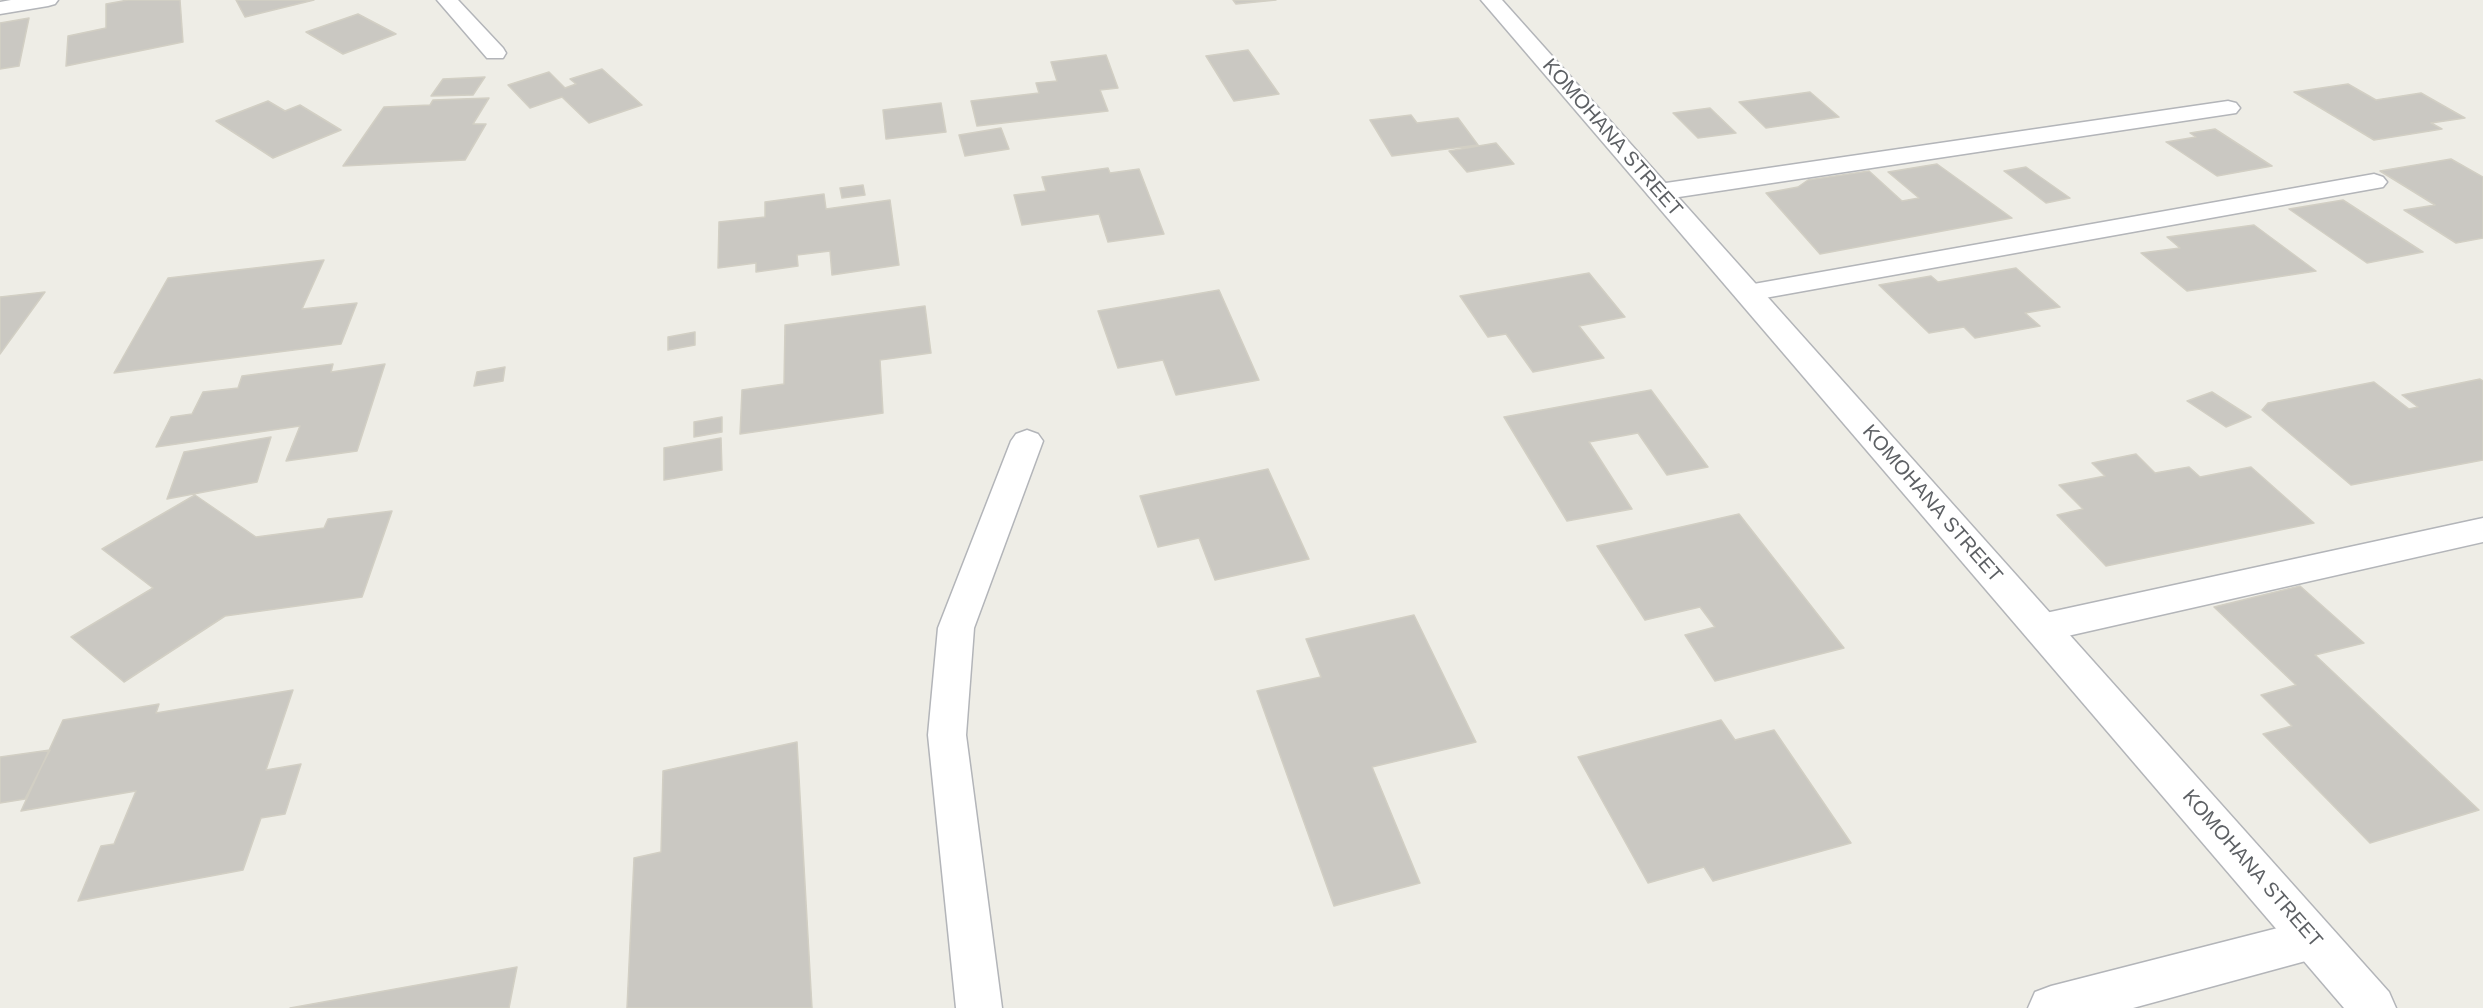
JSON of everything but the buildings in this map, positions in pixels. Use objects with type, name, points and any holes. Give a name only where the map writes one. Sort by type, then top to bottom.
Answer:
[{"type":"street","points":[[0,8],[48,0]]},
{"type":"street","points":[[447,0],[458,15],[495,52]]},
{"type":"street","name":"KOMOHANA STREET","points":[[1491,0],[2373,1008]]},
{"type":"street","points":[[1659,192],[2228,108]]},
{"type":"street","points":[[1748,293],[2374,182]]},
{"type":"street","points":[[979,1008],[947,735],[956,628],[1027,441]]},
{"type":"street","points":[[2041,628],[2483,530]]},
{"type":"street","points":[[2051,1008],[2313,939]]}]
